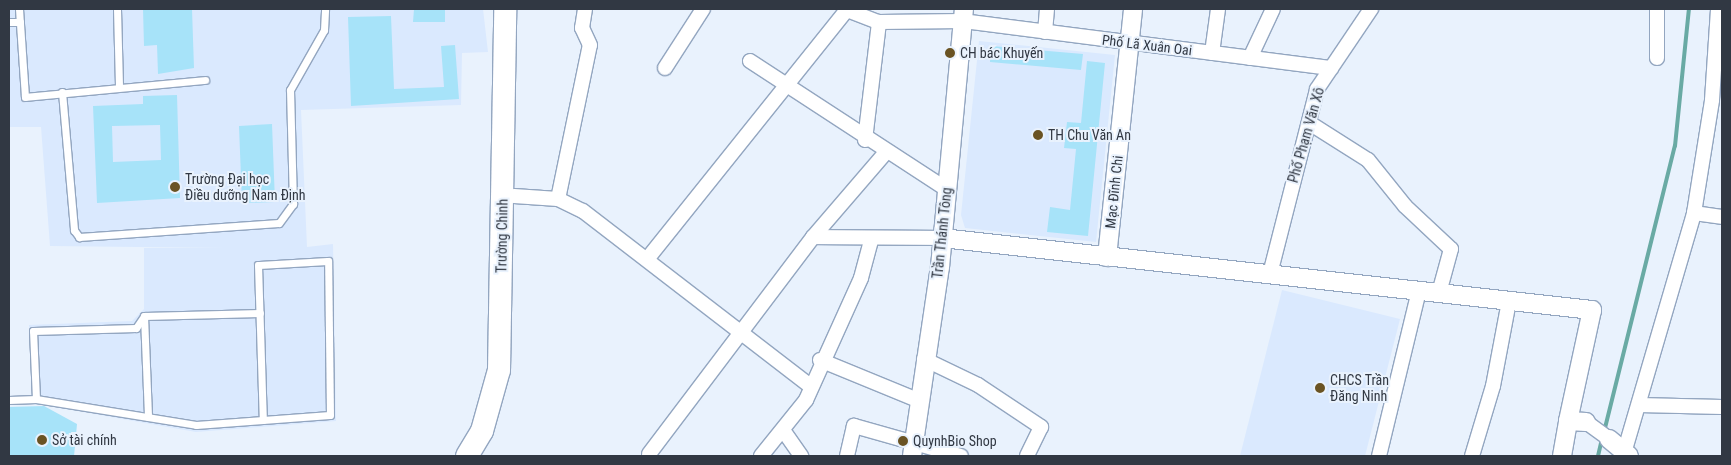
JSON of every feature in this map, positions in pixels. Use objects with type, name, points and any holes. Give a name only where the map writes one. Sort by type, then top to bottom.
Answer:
[{"type":"main road","name":"Trường Chinh","points":[[467,456],[482,431],[499,370],[505,9]]},
{"type":"main road","name":"Trường Chinh","points":[[483,456],[493,439],[512,378],[517,9]]},
{"type":"street","points":[[558,199],[590,45],[582,28],[585,9]]},
{"type":"street","points":[[666,68],[703,9]]},
{"type":"street","points":[[1045,32],[1047,9]]},
{"type":"street","name":"Mạc Đĩnh Chi","points":[[1107,256],[1133,9]]},
{"type":"street","points":[[1212,53],[1218,9]]},
{"type":"street","points":[[1250,58],[1273,9]]},
{"type":"street","name":"Phố Phạm Văn Xô","points":[[1270,274],[1300,150],[1311,124],[1317,89],[1370,9]]},
{"type":"street","points":[[1657,58],[1658,9]]},
{"type":"street","points":[[1568,421],[1586,422],[1619,450],[1639,404],[1694,213],[1717,101],[1718,9]]},
{"type":"street","points":[[648,258],[848,10],[880,22],[865,140]]},
{"type":"street","name":"Phố Lã Xuân Oai","points":[[880,22],[964,15],[1045,32],[1331,68]]},
{"type":"street","name":"Trần Thánh Tông","points":[[914,449],[924,359],[942,238],[964,15]]},
{"type":"street","points":[[750,62],[786,89],[946,189]]},
{"type":"street","points":[[1311,124],[1368,160],[1405,206],[1451,249],[1439,293]]},
{"type":"street","points":[[649,454],[813,237],[886,152]]},
{"type":"street","points":[[514,196],[558,199],[648,258],[740,334],[808,386]]},
{"type":"street","points":[[1694,213],[1722,216]]},
{"type":"street","points":[[813,237],[871,241],[942,238],[1592,310],[1562,456]]},
{"type":"street","points":[[761,456],[806,400],[808,386],[861,278],[871,241]]},
{"type":"street","points":[[1380,456],[1419,291]]},
{"type":"street","points":[[1472,456],[1493,386],[1509,301]]},
{"type":"street","points":[[924,359],[978,385],[1041,427],[1027,456]]},
{"type":"street","points":[[820,360],[920,401]]},
{"type":"street","points":[[1639,404],[1722,406]]},
{"type":"street","points":[[847,456],[854,426],[914,449],[960,456]]},
{"type":"street","points":[[783,430],[801,456]]},
{"type":"lane","points":[[19,9],[25,97],[205,80]]},
{"type":"lane","points":[[117,9],[119,87]]},
{"type":"lane","points":[[62,92],[74,230],[79,237],[279,223],[293,204],[290,90],[324,30],[325,9]]},
{"type":"lane","points":[[9,22],[20,22]]},
{"type":"lane","points":[[9,400],[36,399],[196,425],[263,420],[330,415],[328,262],[258,265],[263,420]]},
{"type":"lane","points":[[144,316],[260,313]]},
{"type":"lane","points":[[36,399],[32,331],[136,328],[144,316]]},
{"type":"lane","points":[[144,316],[148,417]]},
{"type":"shaded area","name":"Trường Đại học Điều dưỡng Nam Định","points":[[9,9],[483,9],[488,52],[462,53],[461,105],[301,110],[307,247],[333,244],[336,421],[196,432],[32,403],[29,325],[132,321],[144,309],[144,248],[225,248],[50,246],[41,127],[9,127]]},
{"type":"shaded area","name":"TH Chu Văn An","points":[[979,41],[1115,55],[1096,242],[965,228],[961,215]]},
{"type":"shaded area","name":"CHCS Trần Đăng Ninh","points":[[1282,290],[1400,319],[1365,456],[1240,456]]},
{"type":"building","points":[[143,9],[192,9],[194,68],[158,74],[157,45],[144,46]]},
{"type":"building","points":[[414,9],[445,9],[445,22],[413,22]]},
{"type":"building","points":[[391,16],[394,89],[444,87],[441,46],[455,45],[459,99],[351,106],[348,17]]},
{"type":"building","points":[[991,46],[1083,54],[1081,70],[990,62]]},
{"type":"building","points":[[1087,61],[1105,63],[1088,236],[1047,232],[1050,207],[1070,210],[1076,149],[1064,148],[1067,122],[1081,123]]},
{"type":"building","points":[[177,95],[180,198],[97,203],[93,106],[143,104],[143,96]],"holes":[[[160,125],[161,160],[113,162],[112,126]]]},
{"type":"building","points":[[272,124],[275,202],[242,203],[239,126]]},
{"type":"building","name":"Sở tài chính","points":[[44,406],[77,424],[74,456],[9,456],[9,407]]},
{"type":"waterway","points":[[1604,432],[1675,146],[1689,9]]},
{"type":"waterway","points":[[1598,456],[1602,439]]},
{"type":"place","name":"CH bác Khuyến","points":[[950,53]]},
{"type":"place","name":"TH Chu Văn An","points":[[1038,135]]},
{"type":"place","name":"Trường Đại học Điều dưỡng Nam Định","points":[[175,187]]},
{"type":"place","name":"CHCS Trần Đăng Ninh","points":[[1320,388]]},
{"type":"place","name":"Sở tài chính","points":[[42,440]]},
{"type":"place","name":"QuynhBio Shop","points":[[903,441]]}]
